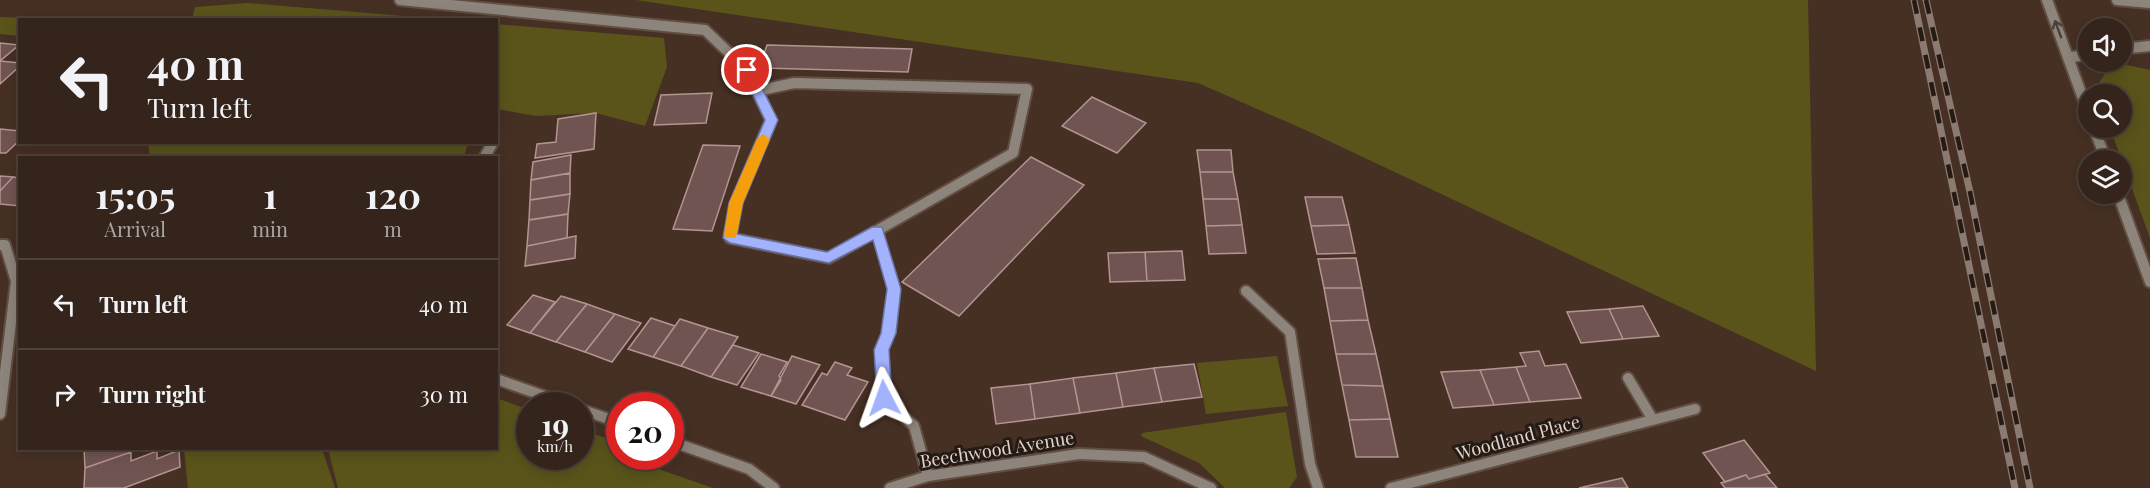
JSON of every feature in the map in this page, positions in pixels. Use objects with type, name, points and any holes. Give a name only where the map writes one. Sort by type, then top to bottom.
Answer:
[{"type":"street","points":[[400,0],[705,30],[747,70],[757,91],[771,120],[736,203],[730,238],[829,258],[1013,153],[1027,89],[794,83],[757,91]]},
{"type":"street","points":[[2047,0],[2078,85]]},
{"type":"street","points":[[2119,1],[2150,3]]},
{"type":"street","points":[[2132,48],[2150,46]]},
{"type":"street","points":[[2068,58],[2078,56]]},
{"type":"street","points":[[2122,204],[2150,282]]},
{"type":"street","points":[[877,231],[894,289],[889,333],[882,350],[884,398],[914,426],[928,476]]},
{"type":"street","points":[[0,244],[5,245],[16,281],[0,414]]},
{"type":"street","points":[[1246,291],[1290,332],[1310,464],[1318,488]]},
{"type":"street","points":[[1628,378],[1653,420]]},
{"type":"street","points":[[498,380],[533,392]]},
{"type":"street","name":"Woodland Place","points":[[1391,488],[1695,410]]},
{"type":"street","points":[[684,446],[749,469],[774,488]]},
{"type":"street","name":"Beechwood Avenue","points":[[890,488],[928,476],[1079,453],[1144,457],[1211,488]]},
{"type":"shaded area","points":[[636,0],[1808,0],[1816,371],[1312,133],[1198,83]]},
{"type":"shaded area","points":[[247,3],[428,18],[192,18],[195,7]]},
{"type":"shaded area","points":[[0,17],[34,18],[18,18],[18,36],[0,34]]},
{"type":"shaded area","points":[[498,24],[664,38],[667,67],[645,126],[596,113],[536,116],[498,109]]},
{"type":"shaded area","points":[[2132,66],[2150,70],[2150,238],[2132,188],[2132,150],[2118,150],[2114,138],[2132,138],[2132,84],[2098,84],[2106,72],[2132,72]]},
{"type":"shaded area","points":[[148,144],[468,144],[464,156],[150,156]]},
{"type":"shaded area","points":[[1277,356],[1288,406],[1206,414],[1197,363]]},
{"type":"shaded area","points":[[498,398],[516,405],[516,470],[594,470],[594,434],[606,438],[606,470],[661,470],[713,488],[338,488],[328,450],[498,450]]},
{"type":"shaded area","points":[[1286,412],[1297,477],[1289,488],[1225,488],[1199,463],[1141,436],[1142,433]]},
{"type":"shaded area","points":[[184,450],[322,450],[335,488],[188,488]]},
{"type":"building","points":[[0,43],[18,45],[18,46],[0,61]]},
{"type":"building","points":[[767,45],[912,49],[908,72],[759,68]]},
{"type":"building","points":[[0,61],[18,63],[18,68],[0,84]]},
{"type":"building","points":[[712,93],[706,123],[654,125],[661,95]]},
{"type":"building","points":[[1092,97],[1146,123],[1117,153],[1062,126]]},
{"type":"building","points":[[596,113],[594,149],[535,158],[537,144],[556,142],[558,119]]},
{"type":"building","points":[[0,129],[18,131],[18,142],[6,153],[0,153]]},
{"type":"building","points":[[703,145],[740,146],[712,231],[673,229]]},
{"type":"building","points":[[1197,150],[1231,150],[1233,172],[1200,172]]},
{"type":"building","points":[[571,155],[570,173],[531,180],[533,162]]},
{"type":"building","points":[[1031,157],[1084,185],[959,316],[902,282]]},
{"type":"building","points":[[1200,172],[1233,172],[1238,199],[1203,199]]},
{"type":"building","points":[[570,173],[570,194],[530,200],[531,180]]},
{"type":"building","points":[[0,176],[13,177],[0,191]]},
{"type":"building","points":[[13,177],[18,178],[18,206],[0,204],[0,191]]},
{"type":"building","points":[[570,194],[568,214],[529,220],[530,200]]},
{"type":"building","points":[[1305,197],[1342,197],[1349,225],[1311,226]]},
{"type":"building","points":[[1203,199],[1238,199],[1242,225],[1206,226]]},
{"type":"building","points":[[568,214],[567,238],[527,246],[529,220]]},
{"type":"building","points":[[1242,225],[1246,253],[1209,254],[1206,226]]},
{"type":"building","points":[[1349,225],[1355,253],[1317,254],[1311,226]]},
{"type":"building","points":[[576,236],[575,258],[525,266],[527,246]]},
{"type":"building","points":[[1182,251],[1185,280],[1147,281],[1145,252]]},
{"type":"building","points":[[1145,252],[1147,281],[1110,282],[1108,253]]},
{"type":"building","points":[[1356,258],[1362,288],[1324,288],[1318,259]]},
{"type":"building","points":[[1324,288],[1362,288],[1368,320],[1330,321]]},
{"type":"building","points":[[533,295],[555,302],[530,333],[507,325]]},
{"type":"building","points":[[561,296],[587,304],[556,342],[530,333]]},
{"type":"building","points":[[587,304],[615,314],[585,352],[556,342]]},
{"type":"building","points":[[1643,306],[1659,336],[1623,339],[1609,309]]},
{"type":"building","points":[[1609,309],[1623,339],[1581,343],[1567,312]]},
{"type":"building","points":[[615,314],[641,323],[612,362],[585,352]]},
{"type":"building","points":[[651,318],[675,326],[653,357],[628,349]]},
{"type":"building","points":[[680,319],[708,328],[681,366],[653,357]]},
{"type":"building","points":[[1368,320],[1376,354],[1336,354],[1330,321]]},
{"type":"building","points":[[708,328],[738,337],[711,377],[681,366]]},
{"type":"building","points":[[733,345],[759,353],[737,385],[711,377]]},
{"type":"building","points":[[1539,351],[1545,366],[1566,364],[1581,398],[1530,402],[1516,367],[1526,366],[1520,353]]},
{"type":"building","points":[[761,354],[787,362],[779,376],[781,380],[771,396],[741,387]]},
{"type":"building","points":[[1336,354],[1376,354],[1383,386],[1342,385]]},
{"type":"building","points":[[792,356],[820,365],[796,404],[771,396]]},
{"type":"building","points":[[835,362],[852,368],[847,375],[868,382],[845,420],[802,405],[822,373],[827,375]]},
{"type":"building","points":[[1194,364],[1202,397],[1162,402],[1154,368]]},
{"type":"building","points":[[1516,367],[1530,402],[1494,405],[1480,370]]},
{"type":"building","points":[[1154,368],[1162,402],[1123,407],[1116,373]]},
{"type":"building","points":[[1480,370],[1494,405],[1453,408],[1441,372]]},
{"type":"building","points":[[1116,373],[1123,407],[1080,413],[1073,378]]},
{"type":"building","points":[[1073,378],[1080,413],[1035,419],[1030,384]]},
{"type":"building","points":[[1030,384],[1035,419],[996,424],[991,388]]},
{"type":"building","points":[[1342,385],[1383,386],[1390,419],[1349,420]]},
{"type":"building","points":[[1390,419],[1398,457],[1356,457],[1349,420]]},
{"type":"building","points":[[1744,440],[1770,473],[1749,479],[1746,475],[1725,482],[1703,453]]},
{"type":"building","points":[[84,450],[131,450],[131,452],[85,468]]},
{"type":"building","points":[[179,450],[180,467],[124,488],[84,488],[85,468],[131,452],[131,461],[157,451],[157,459]]},
{"type":"building","points":[[1765,474],[1777,488],[1725,488],[1721,483],[1746,475],[1749,479]]},
{"type":"building","points":[[1622,478],[1628,488],[1579,488]]},
{"type":"railway","points":[[1914,0],[2015,488]]},
{"type":"railway","points":[[1926,0],[1970,192],[2030,488]]},
{"type":"slow traffic","points":[[731,234],[736,203],[763,139]]},
{"type":"route","points":[[747,70],[771,120],[736,203],[730,238],[829,258],[877,231],[894,289],[889,333],[882,350],[884,398]]}]
